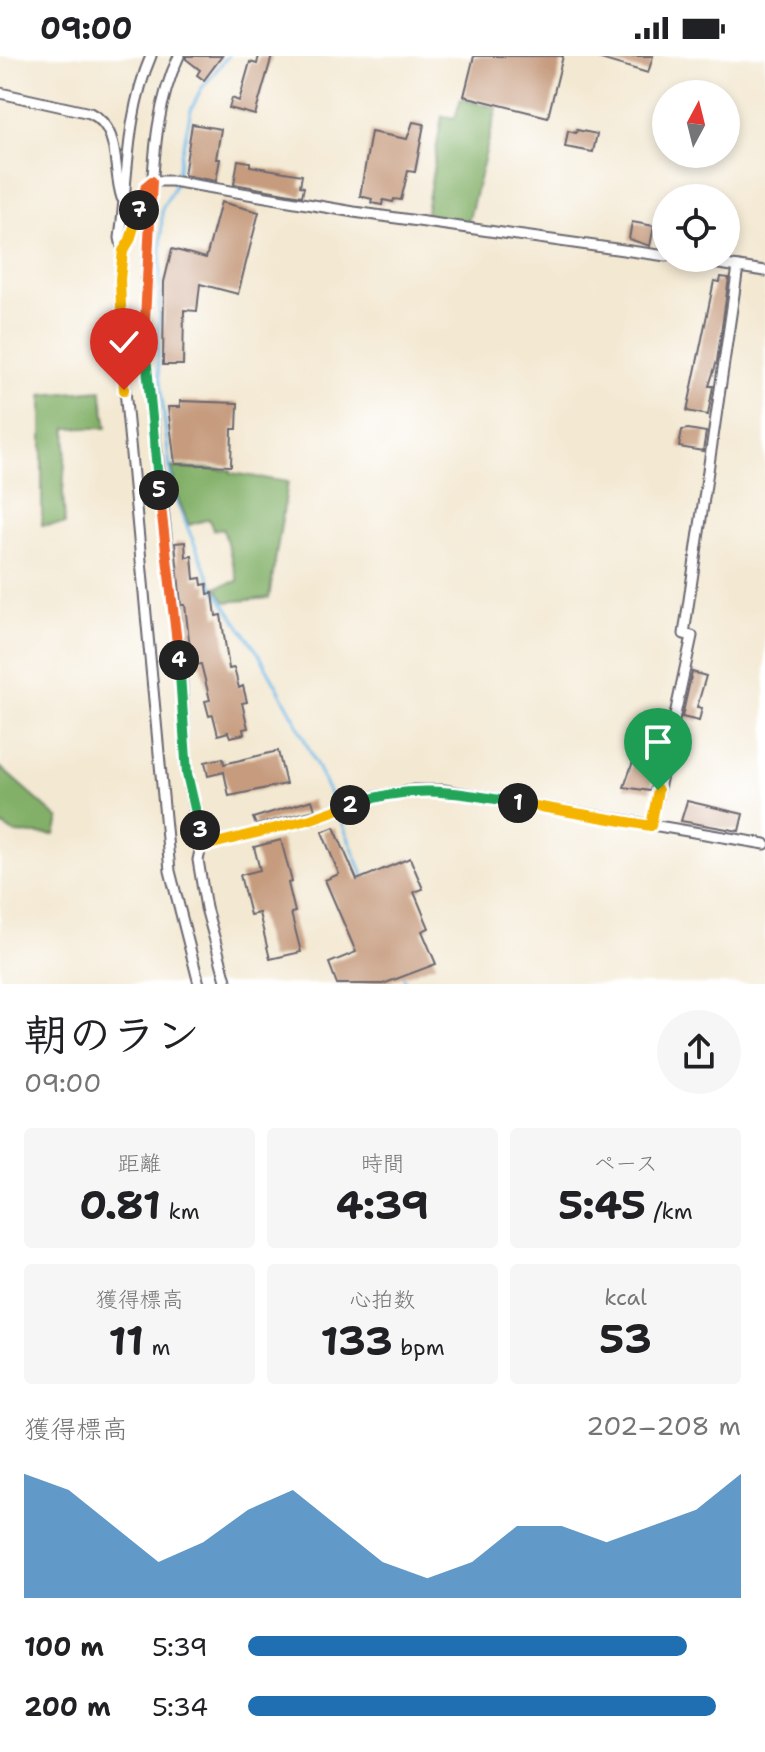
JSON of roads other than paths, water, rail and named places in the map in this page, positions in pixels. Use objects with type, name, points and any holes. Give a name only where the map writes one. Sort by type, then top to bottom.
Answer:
[{"type":"street","points":[[151,56],[134,106],[120,238],[123,251],[120,279],[121,347],[170,871],[199,984]]},
{"type":"street","points":[[179,56],[168,78],[161,104],[152,181],[145,346],[181,670],[187,774],[201,847],[198,860],[206,908],[227,984]]},
{"type":"street","points":[[0,93],[90,113],[100,118],[109,130],[125,205]]},
{"type":"street","points":[[123,251],[130,240],[146,186],[152,181],[176,181],[354,212],[652,254]]},
{"type":"street","points":[[740,267],[765,271]]},
{"type":"street","points":[[651,826],[692,636],[684,634],[737,272]]},
{"type":"street","points":[[201,847],[374,797],[414,790],[444,790],[765,844]]},
{"type":"waterway","points":[[228,56],[201,89],[191,110],[174,187],[162,209],[158,365],[173,494],[214,589],[259,654],[295,719],[365,880]]},
{"type":"waterway","points":[[402,973],[406,984]]}]
